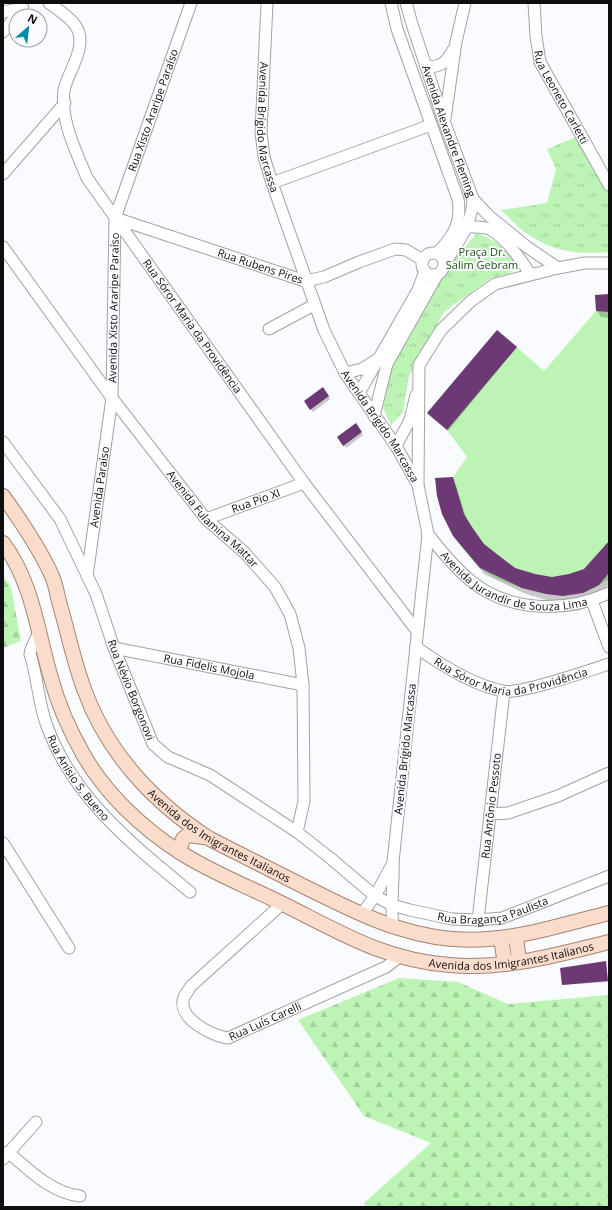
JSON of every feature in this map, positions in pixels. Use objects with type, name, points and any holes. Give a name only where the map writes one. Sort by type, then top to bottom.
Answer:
[{"type":"main road","name":"Avenida dos Imigrantes Italianos","points":[[3,496],[35,543],[52,577],[84,690],[105,735],[130,771],[159,801],[191,827],[210,839],[361,915],[393,927],[426,936],[486,940],[516,936],[609,912]]},
{"type":"main road","name":"Avenida dos Imigrantes Italianos","points":[[3,543],[14,557],[27,585],[40,630],[51,679],[67,722],[84,756],[109,790],[136,818],[179,852],[375,949],[419,962],[453,966],[505,964],[555,956],[609,942]]},
{"type":"main road","points":[[179,852],[183,838],[188,835],[210,839]]},
{"type":"main road","points":[[516,936],[519,962]]},
{"type":"main road","points":[[501,938],[505,964]]},
{"type":"street","name":"Rua Sóror Maria da Providência","points":[[49,3],[66,15],[75,25],[81,36],[81,46],[64,90],[69,131],[87,178],[304,483],[417,631]]},
{"type":"street","name":"Rua Xisto Araripe Paraíso","points":[[115,218],[191,3]]},
{"type":"street","name":"Avenida Brígido Marcassa","points":[[267,3],[261,132],[264,157],[314,305],[345,373],[396,446],[418,485],[428,534],[393,862],[393,927]]},
{"type":"street","name":"Avenida Alexandre Fleming","points":[[390,3],[397,29],[458,199],[460,210],[459,221],[440,256]]},
{"type":"street","name":"Avenida Alexandre Fleming","points":[[406,3],[444,121],[473,199],[527,247],[558,268]]},
{"type":"street","points":[[444,121],[456,42],[465,3]]},
{"type":"street","name":"Rua Leoneto Carletti","points":[[534,3],[536,36],[540,62],[609,184]]},
{"type":"street","points":[[397,29],[412,24]]},
{"type":"street","points":[[426,67],[437,67],[445,63],[456,42]]},
{"type":"street","points":[[3,174],[65,103]]},
{"type":"street","points":[[272,183],[431,125]]},
{"type":"street","points":[[359,393],[418,290],[424,266],[430,253],[449,257],[468,227],[472,213],[473,199]]},
{"type":"street","name":"Rua Rubens Pires","points":[[115,218],[305,281],[324,277],[359,262],[395,250],[406,250],[424,266]]},
{"type":"street","name":"Avenida Xisto Araripe Paraíso","points":[[112,398],[115,218]]},
{"type":"street","points":[[468,227],[481,226],[489,229],[517,254],[530,274]]},
{"type":"street","name":"Avenida Fulamina Mattar","points":[[3,247],[112,398],[206,519],[245,553],[275,587],[290,614],[299,648],[303,686],[304,801],[297,832]]},
{"type":"street","points":[[374,416],[387,364],[437,275],[443,270],[440,256]]},
{"type":"street","points":[[418,485],[420,411],[418,387],[419,365],[441,330],[471,301],[495,284],[530,274],[585,263],[609,263]]},
{"type":"street","points":[[424,266],[430,275],[437,275]]},
{"type":"street","points":[[269,329],[314,305]]},
{"type":"street","points":[[345,373],[362,368],[379,359]]},
{"type":"street","points":[[396,446],[410,420],[418,387]]},
{"type":"street","name":"Avenida Paraíso","points":[[87,576],[112,398]]},
{"type":"street","name":"Rua Névio Borgonovi","points":[[3,442],[60,519],[96,594],[114,648],[153,744],[168,757],[210,775],[297,832],[329,856],[375,896]]},
{"type":"street","name":"Rua Pio XI","points":[[206,519],[304,483]]},
{"type":"street","name":"Avenida Jurandir de Souza Lima","points":[[428,534],[445,557],[466,577],[496,596],[538,607],[564,606],[592,601],[609,593]]},
{"type":"street","points":[[592,601],[609,647]]},
{"type":"street","name":"Rua Anísio S. Bueno","points":[[40,630],[31,648],[30,654],[46,725],[66,766],[96,807],[125,838],[190,892]]},
{"type":"street","name":"Rua Sóror Maria da Providência","points":[[416,647],[453,671],[504,692],[538,685],[609,664]]},
{"type":"street","name":"Rua Fidelis Mojola","points":[[114,648],[303,686]]},
{"type":"street","name":"Rua Antônio Pessoto","points":[[478,920],[504,692]]},
{"type":"street","points":[[490,814],[508,813],[558,796],[609,773]]},
{"type":"street","points":[[3,843],[69,948]]},
{"type":"street","name":"Avenida Brígido Marcassa","points":[[361,915],[375,896],[393,862]]},
{"type":"street","name":"Rua Bragança Paulista","points":[[375,896],[392,905],[452,919],[478,920],[502,918],[609,876]]},
{"type":"street","name":"Rua Luís Carelli","points":[[282,904],[191,986],[184,997],[183,1006],[200,1029],[216,1036],[228,1038],[386,967],[398,957]]},
{"type":"street","points":[[36,1122],[6,1156],[66,1194],[80,1196]]},
{"type":"green space","points":[[576,137],[609,193],[609,252],[588,253],[558,249],[525,233],[501,210],[547,203],[556,169],[547,149]]},
{"type":"green space","name":"Praça Dr. Salim Gebram","points":[[477,233],[490,239],[505,250],[518,266],[510,273],[491,278],[444,312],[409,376],[403,412],[391,425],[383,408],[391,369],[448,266]]},
{"type":"green space","points":[[609,294],[609,579],[589,591],[570,594],[542,592],[513,585],[499,580],[487,573],[472,560],[458,542],[442,514],[453,477],[467,457],[447,430],[427,413],[497,330],[544,371],[596,311],[595,295]]},
{"type":"green space","points":[[3,575],[11,587],[21,641],[3,648]]},
{"type":"green space","points":[[399,978],[458,982],[508,1004],[609,995],[609,1207],[366,1207],[364,1203],[431,1143],[364,1116],[298,1020]]},
{"type":"building","points":[[609,294],[609,312],[596,311],[595,295]]},
{"type":"building","points":[[497,330],[517,347],[447,430],[427,413]]},
{"type":"building","points":[[323,387],[329,396],[310,410],[304,401]]},
{"type":"building","points":[[356,423],[362,432],[343,446],[337,437]]},
{"type":"building","points":[[453,477],[464,514],[472,527],[484,544],[515,568],[552,577],[569,574],[584,569],[609,541],[609,573],[599,585],[583,593],[563,596],[546,594],[522,588],[480,568],[453,536],[442,514],[437,496],[435,478]]},
{"type":"building","points":[[606,961],[608,981],[562,985],[560,968]]}]
